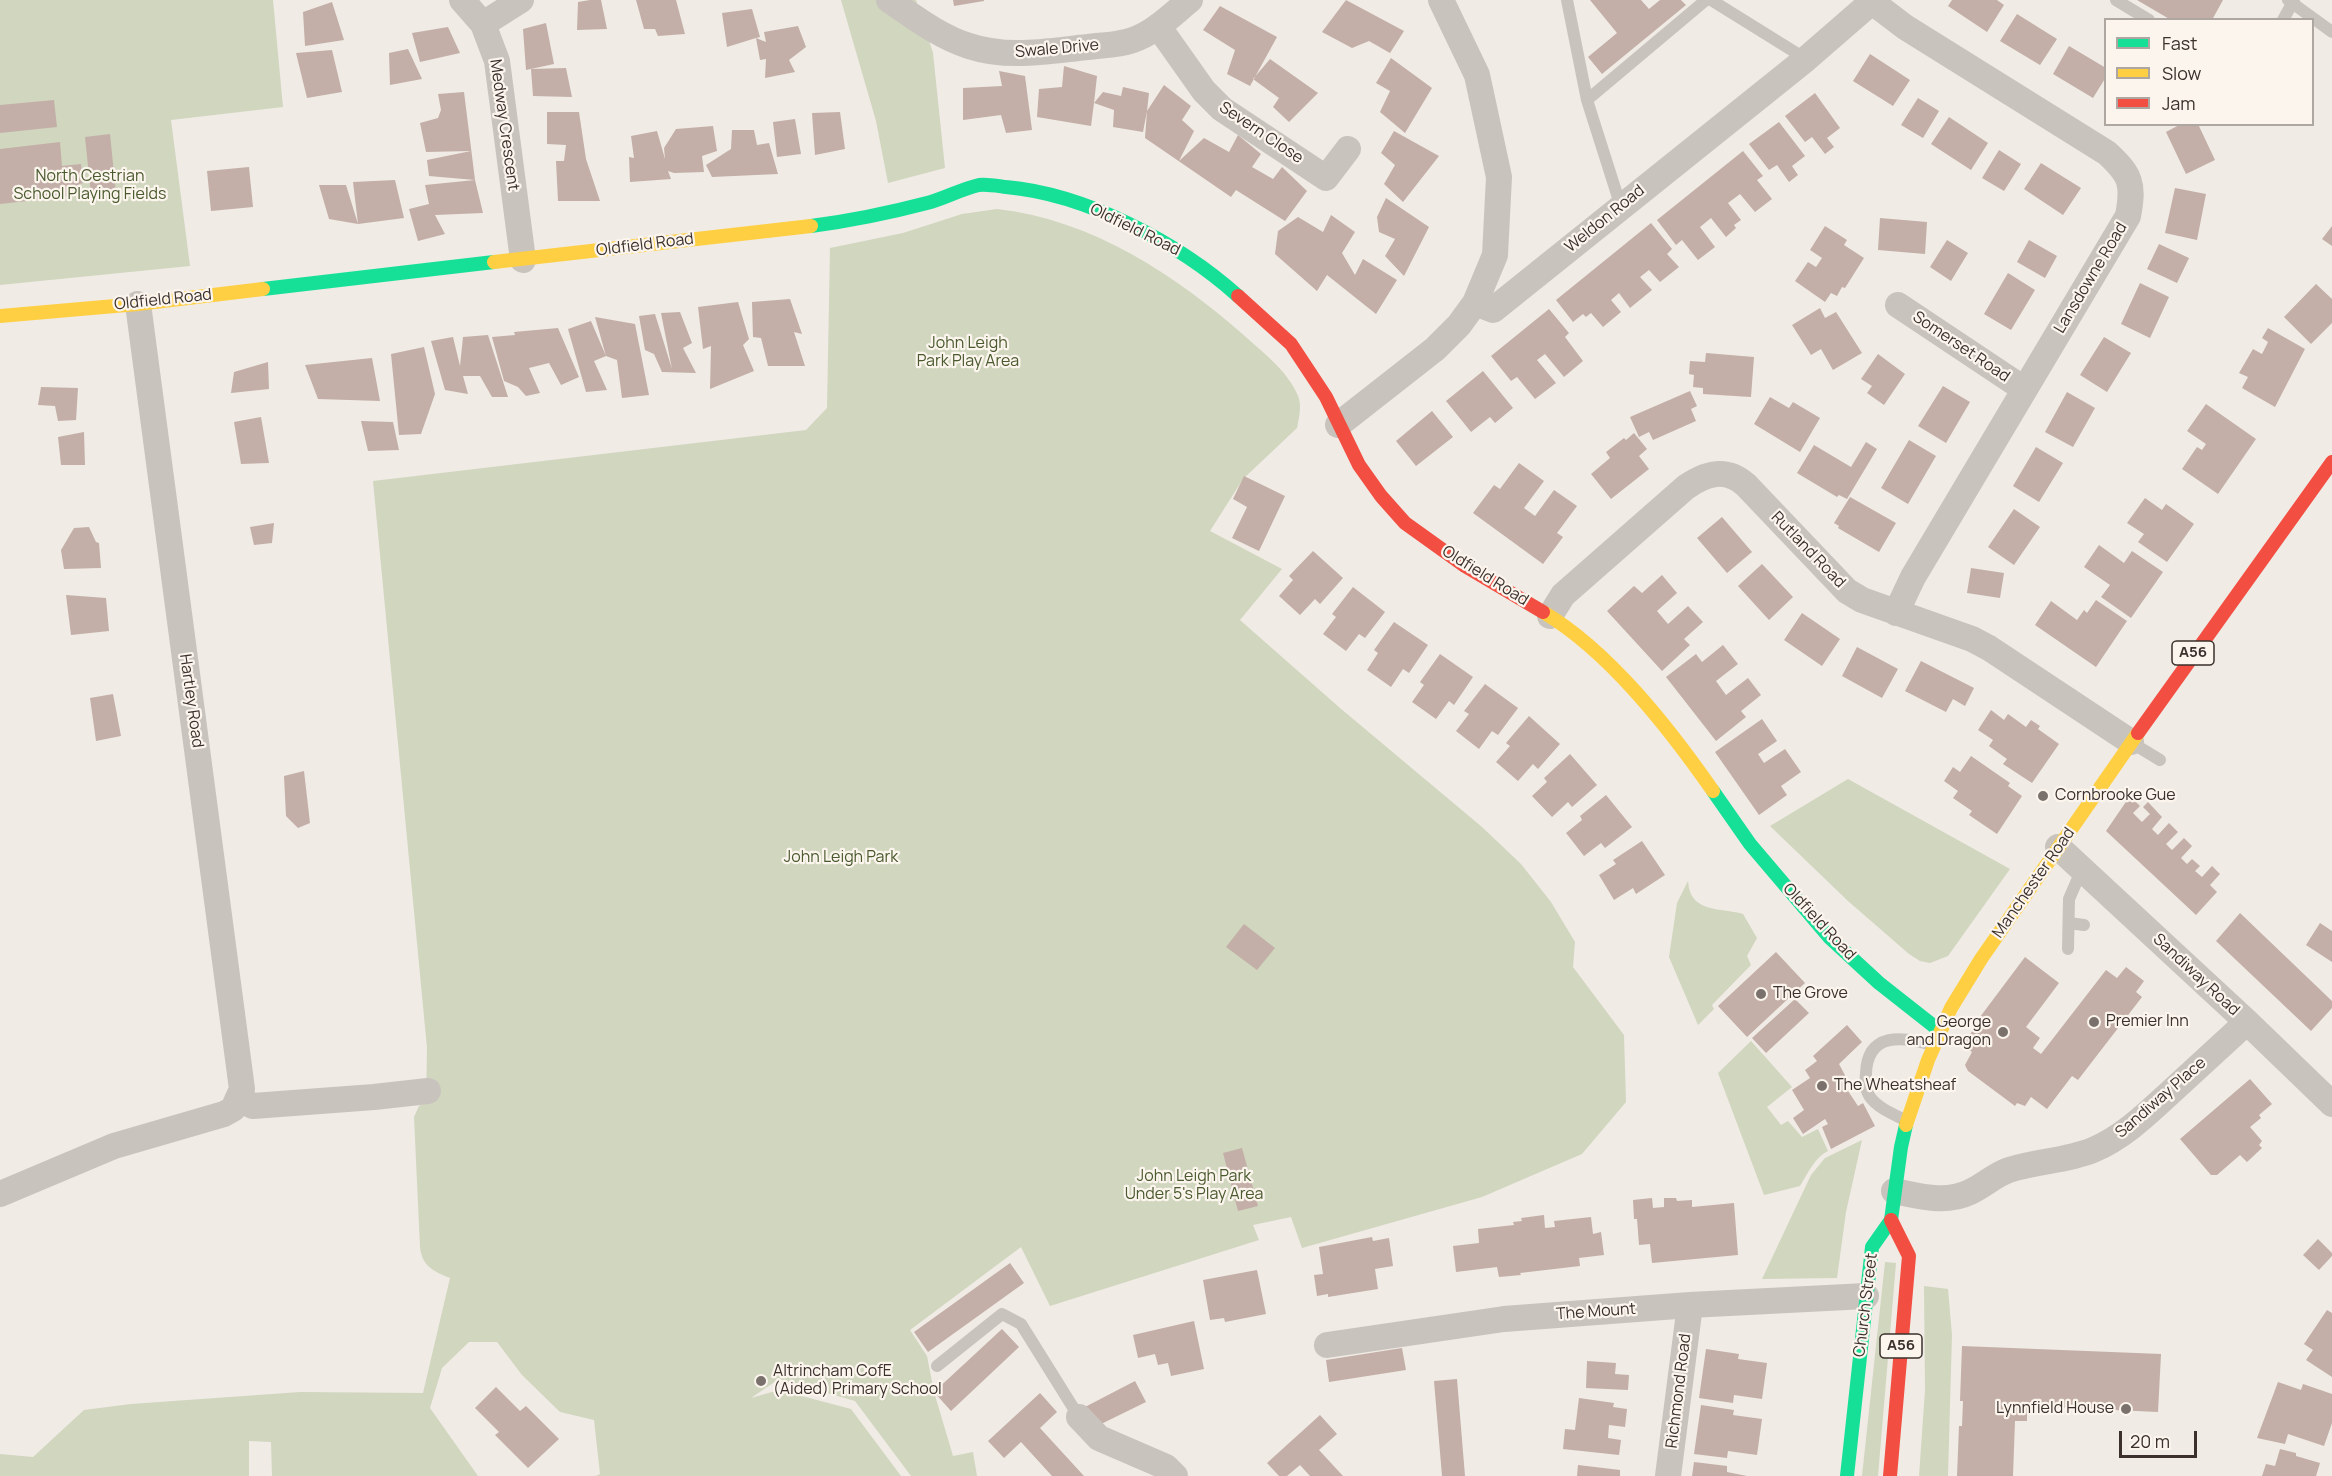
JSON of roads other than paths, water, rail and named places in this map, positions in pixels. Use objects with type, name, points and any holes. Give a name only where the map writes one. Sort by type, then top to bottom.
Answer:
[{"type":"main road","name":"Oldfield Road","points":[[0,316],[523,260],[841,222],[928,203],[980,185],[1027,189],[1082,205],[1138,229],[1178,250],[1215,276],[1291,344],[1326,397],[1359,465],[1381,496],[1405,523],[1465,566],[1574,632],[1595,651],[1637,694],[1686,753],[1750,844],[1829,937],[1879,983],[1940,1031]]},
{"type":"main road","name":"Manchester Road","points":[[1891,1220],[1907,1122],[1934,1046],[1951,1008],[1981,959],[2131,742],[2332,462]]},
{"type":"main road","name":"Church Street","points":[[1847,1476],[1872,1247],[1891,1220],[1909,1256],[1890,1476]]},
{"type":"street","name":"Medway Crescent","points":[[462,0],[483,24],[497,61],[523,260]]},
{"type":"street","points":[[483,24],[521,0]]},
{"type":"street","name":"Swale Drive","points":[[889,0],[948,38],[985,51],[1024,54],[1117,44],[1137,39],[1158,26],[1190,0]]},
{"type":"street","points":[[1338,424],[1435,349],[1459,325],[1475,303],[1495,255],[1499,177],[1478,75],[1441,0]]},
{"type":"street","name":"Weldon Road","points":[[1475,303],[1493,310],[1806,59],[1873,1]]},
{"type":"street","name":"Lansdowne Road","points":[[1873,1],[1905,27],[2107,153],[2123,168],[2132,185],[2128,216],[1913,577],[1896,613]]},
{"type":"street","name":"Severn Close","points":[[1158,26],[1204,91],[1222,109],[1326,178],[1348,149]]},
{"type":"street","name":"Hartley Road","points":[[138,303],[241,1071],[242,1089],[239,1099]]},
{"type":"street","name":"Somerset Road","points":[[1898,305],[2024,389]]},
{"type":"street","name":"Rutland Road","points":[[1550,616],[1563,595],[1686,487],[1700,477],[1721,473],[1734,477],[1746,485],[1847,591],[1862,600],[1972,639],[1989,648],[2131,742]]},
{"type":"street","name":"Sandiway Road","points":[[2058,848],[2247,1022],[2332,1104]]},
{"type":"street","name":"Sandiway Place","points":[[1894,1191],[1934,1199],[1952,1198],[1971,1192],[2001,1173],[2022,1166],[2064,1159],[2095,1149],[2116,1137],[2148,1113],[2247,1022]]},
{"type":"street","points":[[0,1194],[114,1146],[224,1114],[233,1109],[239,1099],[254,1106],[374,1097],[428,1090]]},
{"type":"street","name":"The Mount","points":[[1327,1345],[1504,1319],[1690,1305],[1866,1296]]},
{"type":"street","name":"Richmond Road","points":[[1668,1476],[1690,1305]]},
{"type":"street","points":[[1079,1418],[1099,1437],[1166,1467],[1175,1476]]},
{"type":"lane","points":[[1567,0],[1587,100],[1621,207]]},
{"type":"lane","points":[[1587,100],[1706,0]]},
{"type":"lane","points":[[1711,0],[1806,59]]},
{"type":"lane","points":[[2116,0],[2146,18]]},
{"type":"lane","points":[[2284,18],[2292,1],[2314,18]]},
{"type":"lane","points":[[2314,18],[2332,32]]},
{"type":"lane","points":[[2131,742],[2160,760]]},
{"type":"lane","points":[[2068,949],[2069,899],[2082,869]]},
{"type":"lane","points":[[2069,923],[2084,925]]},
{"type":"lane","points":[[1907,1122],[1879,1106],[1869,1096],[1865,1085],[1866,1063],[1871,1051],[1884,1041],[1914,1040],[1934,1046]]},
{"type":"lane","points":[[937,1366],[1002,1314],[1021,1324],[1079,1418]]},
{"type":"place","name":"Cornbrooke Gue","points":[[2043,796]]},
{"type":"place","name":"The Grove","points":[[1761,994]]},
{"type":"place","name":"Premier Inn","points":[[2094,1022]]},
{"type":"place","name":"George and Dragon","points":[[2003,1032]]},
{"type":"place","name":"The Wheatsheaf","points":[[1822,1086]]},
{"type":"place","name":"Altrincham CofE (Aided) Primary School","points":[[761,1381]]},
{"type":"place","name":"Lynnfield House","points":[[2126,1409]]},
{"type":"park label","name":"North Cestrian School Playing Fields","points":[[90,186]]},
{"type":"park label","name":"John Leigh Park Play Area","points":[[968,353]]},
{"type":"park label","name":"John Leigh Park","points":[[841,858]]},
{"type":"park label","name":"John Leigh Park Under 5's Play Area","points":[[1194,1186]]}]
